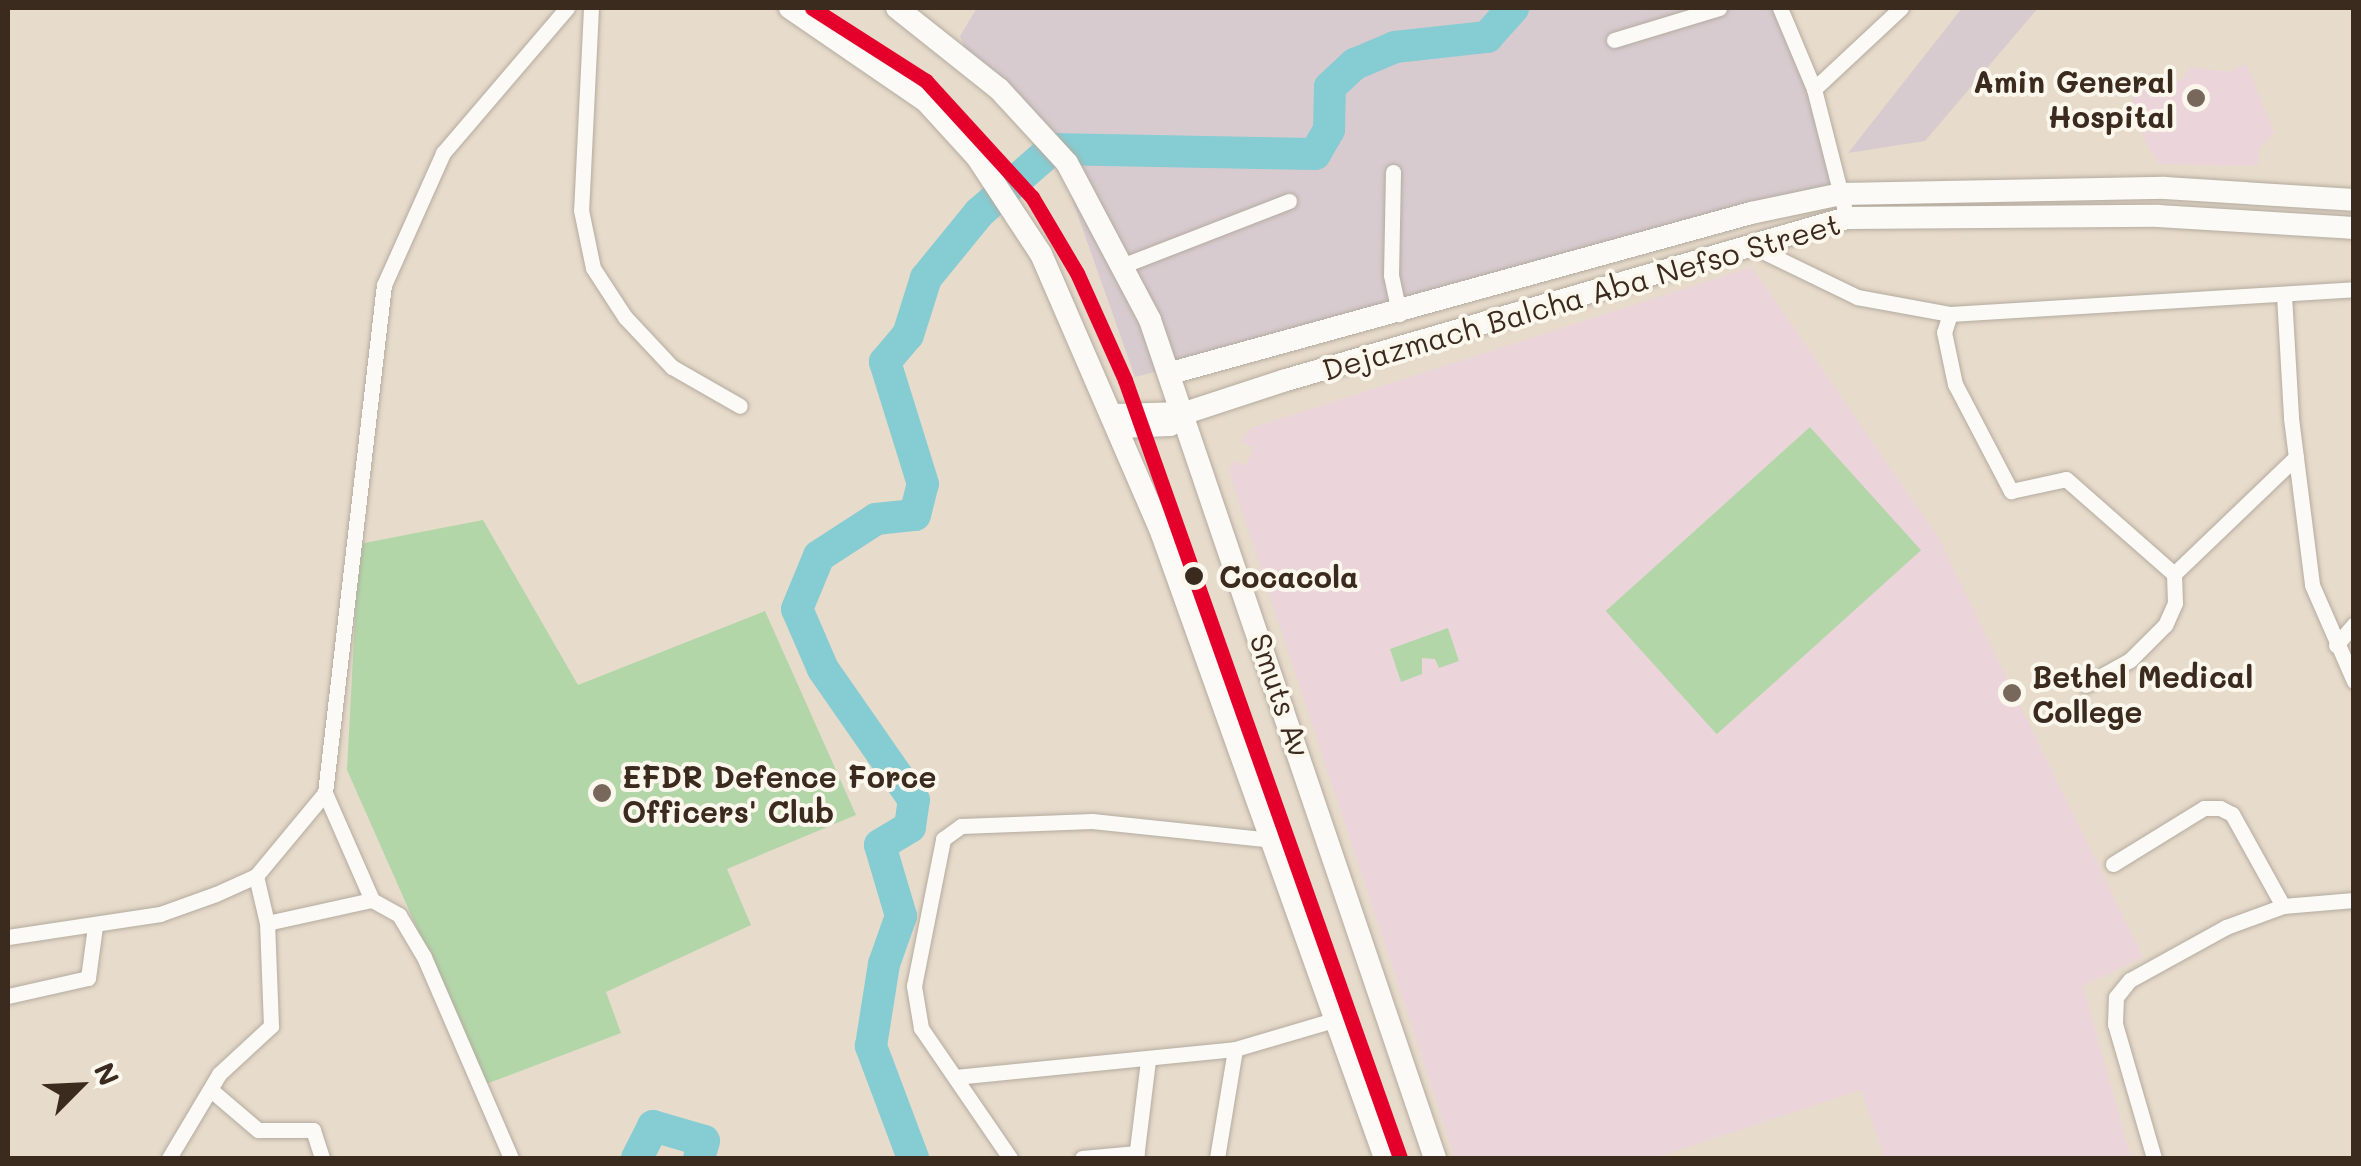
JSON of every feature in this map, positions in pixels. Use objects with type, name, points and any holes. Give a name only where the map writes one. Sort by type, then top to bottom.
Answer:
[{"type":"main road","points":[[790,8],[886,69],[977,156],[1017,213],[1120,428],[1274,840],[1385,1158]]},
{"type":"main road","name":"Smuts Av","points":[[897,8],[999,89],[1043,136],[1080,185],[1124,266],[1185,412],[1435,1158]]},
{"type":"main road","name":"Dejazmach Balcha Aba Nefso Street","points":[[1171,374],[1399,314],[1735,217],[1841,194],[2165,188],[2354,200]]},
{"type":"main road","name":"Dejazmach Balcha Aba Nefso Street","points":[[1120,428],[1847,218],[2158,216],[2354,228]]},
{"type":"street","points":[[511,1158],[424,957],[399,915],[372,900],[325,793],[384,285],[442,154],[567,8]]},
{"type":"street","points":[[591,8],[580,210],[593,268],[625,317],[672,367],[740,406]]},
{"type":"street","points":[[1614,40],[1719,8]]},
{"type":"street","points":[[1780,8],[1814,90],[1847,218]]},
{"type":"street","points":[[1814,90],[1902,8]]},
{"type":"street","points":[[1393,172],[1391,275],[1399,314]]},
{"type":"street","points":[[1124,266],[1289,201]]},
{"type":"street","points":[[1748,244],[1857,297],[1950,314],[2354,288]]},
{"type":"street","points":[[2284,294],[2296,457],[2312,585],[2354,681]]},
{"type":"street","points":[[1950,314],[1944,332],[1955,384],[2010,491],[2066,479],[2174,574],[2175,604],[2165,625],[2130,660],[2085,686]]},
{"type":"street","points":[[2174,574],[2296,457]]},
{"type":"street","points":[[2336,645],[2354,624]]},
{"type":"street","points":[[8,936],[160,914],[256,876],[325,793]]},
{"type":"street","points":[[2114,864],[2204,808],[2220,808],[2232,814],[2283,906]]},
{"type":"street","points":[[1010,1158],[921,1028],[914,986],[943,840],[952,830],[1092,821],[1274,840]]},
{"type":"street","points":[[170,1158],[219,1074],[270,1026],[267,924],[256,876]]},
{"type":"street","points":[[267,924],[372,900]]},
{"type":"street","points":[[2154,1158],[2114,1024],[2116,997],[2130,980],[2226,927],[2283,906],[2354,900]]},
{"type":"street","points":[[8,996],[88,978],[95,926]]},
{"type":"street","points":[[955,1077],[1235,1050],[1337,1019]]},
{"type":"street","points":[[1216,1158],[1235,1050]]},
{"type":"street","points":[[1082,1158],[1136,1156],[1148,1060]]},
{"type":"street","points":[[211,1090],[258,1130],[313,1130],[322,1158]]},
{"type":"shaded area","points":[[977,8],[1781,8],[1841,194],[1135,377],[1054,148],[966,50],[960,36]]},
{"type":"shaded area","points":[[1962,8],[2038,8],[1925,141],[1848,153]]},
{"type":"shaded area","name":"Amin General Hospital","points":[[2246,63],[2274,133],[2259,149],[2258,166],[2158,164],[2132,116],[2134,76],[2182,80],[2190,67],[2229,72]]},
{"type":"shaded area","points":[[1752,267],[1938,537],[2143,957],[2083,986],[2131,1158],[1885,1158],[1861,1090],[1655,1158],[1455,1158],[1229,471],[1233,460],[1246,466],[1253,448],[1240,441],[1251,428]]},
{"type":"green space","points":[[1810,427],[1921,550],[1717,734],[1606,611]]},
{"type":"green space","name":"EFDR Defence Force Officers' Club","points":[[483,520],[578,685],[765,611],[856,815],[727,869],[751,925],[606,992],[621,1033],[486,1084],[347,770],[359,544]]},
{"type":"green space","points":[[1448,628],[1459,661],[1439,668],[1435,659],[1422,658],[1422,674],[1401,682],[1390,649]]},
{"type":"waterway","points":[[913,1158],[871,1046],[884,964],[901,916],[880,845],[910,827],[914,800],[823,669],[797,609],[819,556],[876,519],[915,515],[923,484],[885,362],[908,335],[926,278],[979,213],[1052,149],[1315,154],[1329,130],[1330,87],[1355,64],[1395,47],[1487,37],[1513,8]]},
{"type":"waterway","points":[[637,1158],[653,1126],[704,1141],[699,1158]]},
{"type":"transit line","points":[[812,8],[926,81],[1032,197],[1077,273],[1125,380],[1400,1158]]},
{"type":"place","name":"Amin General Hospital","points":[[2196,98]]},
{"type":"place","name":"Cocacola","points":[[1194,576]]},
{"type":"place","name":"Bethel Medical College","points":[[2012,693]]},
{"type":"place","name":"EFDR Defence Force Officers' Club","points":[[602,793]]}]
